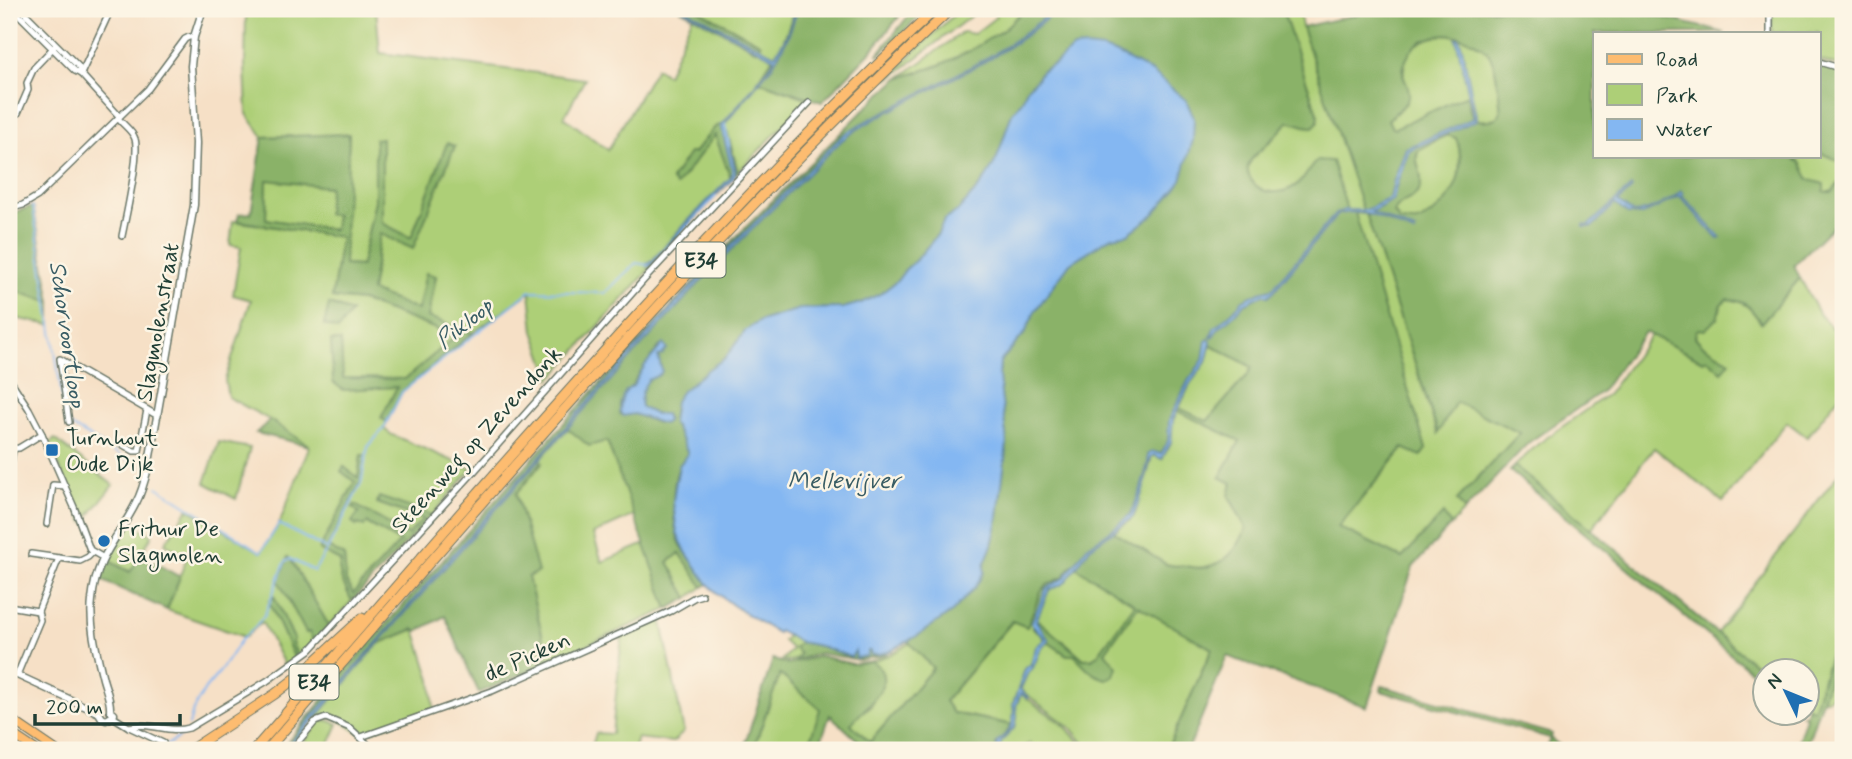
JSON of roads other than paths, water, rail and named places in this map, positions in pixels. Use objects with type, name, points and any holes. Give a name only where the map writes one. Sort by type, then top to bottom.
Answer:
[{"type":"highway","name":"E34","points":[[254,750],[524,440],[692,256],[809,133],[936,9]]},
{"type":"highway","name":"E34","points":[[267,750],[624,344],[751,207],[951,9]]},
{"type":"highway","points":[[190,750],[275,694],[359,620],[373,613]]},
{"type":"main road","points":[[9,718],[56,750]]},
{"type":"main road","points":[[9,732],[36,750]]},
{"type":"street","points":[[81,74],[111,9]]},
{"type":"street","name":"Slagmolenstraat","points":[[110,715],[111,706],[97,655],[92,618],[93,586],[102,557],[136,505],[144,485],[158,416],[194,205],[196,156],[191,66],[194,37],[203,9]]},
{"type":"street","points":[[1770,9],[1770,32]]},
{"type":"street","points":[[9,10],[20,11],[75,71],[81,74],[133,134],[134,164],[122,236]]},
{"type":"street","points":[[9,209],[32,201],[148,89],[185,39],[194,37]]},
{"type":"street","points":[[9,125],[12,117],[18,113],[34,68],[55,47]]},
{"type":"street","points":[[1820,62],[1843,69]]},
{"type":"street","name":"Steenweg op Zevendonk","points":[[129,727],[133,725],[180,730],[189,728],[267,681],[310,650],[471,475],[643,281],[809,103]]},
{"type":"street","points":[[69,422],[61,359],[158,416]]},
{"type":"street","points":[[66,378],[73,366]]},
{"type":"street","points":[[9,378],[11,387],[29,409],[42,434],[92,553],[102,557]]},
{"type":"street","points":[[120,443],[139,451],[148,410]]},
{"type":"street","points":[[9,475],[11,450],[42,434]]},
{"type":"street","points":[[47,524],[53,485],[65,486]]},
{"type":"street","points":[[31,554],[80,561],[92,553]]},
{"type":"street","points":[[17,675],[40,620],[38,611],[59,558]]},
{"type":"street","name":"de Picken","points":[[361,737],[492,691],[702,595]]},
{"type":"street","points":[[9,606],[38,611]]},
{"type":"street","points":[[9,673],[99,713],[110,715],[163,743]]},
{"type":"street","points":[[291,750],[314,722],[323,719],[341,723],[374,750]]},
{"type":"water","points":[[682,9],[775,55],[798,9],[787,39],[773,65],[724,125],[735,177],[648,267],[647,264],[732,176],[721,126],[772,64],[774,58]]},
{"type":"water","points":[[1053,9],[1057,9],[1003,51],[870,122],[841,141],[716,265],[644,343],[378,644],[289,750],[284,750],[656,325],[714,263],[842,136],[867,120],[997,52]]},
{"type":"water","points":[[1456,38],[1459,38],[1462,47],[1477,120],[1409,150],[1393,200],[1371,212],[1415,231],[1414,233],[1366,214],[1356,212],[1337,215],[1274,291],[1268,296],[1264,294],[1244,304],[1212,338],[1214,328],[1243,300],[1272,289],[1335,214],[1344,210],[1366,210],[1390,198],[1406,148],[1474,118]]},
{"type":"water","name":"Mellevijver","points":[[1086,47],[1117,54],[1152,72],[1186,100],[1194,118],[1193,140],[1180,183],[1154,214],[1128,234],[1111,237],[1070,263],[1035,311],[1025,333],[1000,362],[999,377],[1007,443],[997,524],[984,572],[976,586],[953,611],[920,634],[880,654],[871,655],[868,651],[867,656],[856,658],[855,651],[851,657],[800,642],[779,631],[778,633],[717,593],[686,552],[677,533],[673,502],[675,487],[679,466],[688,453],[672,423],[675,401],[682,391],[725,358],[746,330],[760,321],[800,309],[843,308],[861,303],[880,294],[897,281],[938,234],[944,220],[959,210],[981,185],[997,158],[1012,113],[1022,101],[1027,88],[1041,71],[1055,64],[1073,48]]},
{"type":"water","points":[[1631,187],[1618,202],[1633,213],[1658,206],[1681,191],[1721,238],[1716,237],[1680,196],[1642,215],[1628,214],[1615,204],[1592,227],[1584,227]]},
{"type":"water","points":[[1209,339],[1211,342],[1206,362],[1190,384],[1173,419],[1171,442],[1162,459],[1154,455],[1151,457],[1143,491],[1133,517],[1090,548],[1067,580],[1049,590],[1036,621],[1049,640],[1041,648],[1021,688],[1029,697],[1020,694],[1016,706],[1015,727],[1001,742],[1000,750],[997,750],[997,742],[1012,725],[1013,704],[1025,669],[1031,664],[1036,647],[1045,639],[1031,623],[1046,589],[1064,578],[1087,547],[1131,514],[1140,492],[1148,454],[1152,451],[1161,454],[1168,441],[1169,420],[1188,381],[1203,360],[1206,341]]},
{"type":"water","points":[[663,344],[667,349],[658,356],[662,371],[648,380],[642,393],[641,407],[654,414],[665,414],[667,421],[663,424],[634,414],[623,416],[620,412],[624,394],[633,386],[645,365]]},
{"type":"waterway","name":"Pikloop","points":[[725,124],[729,146]]},
{"type":"waterway","name":"Pikloop","points":[[679,235],[716,196]]},
{"type":"waterway","name":"Schorvoortloop","points":[[33,206],[66,423],[140,467]]},
{"type":"waterway","name":"Pikloop","points":[[189,725],[193,710],[205,689],[241,640],[265,614],[285,562],[290,559],[314,571],[361,484],[368,447],[384,428],[402,392],[530,291],[605,293],[636,263],[648,265]]},
{"type":"waterway","name":"Schorvoortloop","points":[[157,487],[261,552],[279,524],[326,549]]},
{"type":"waterway","name":"Pikloop","points":[[159,750],[187,732]]},
{"type":"waterway","name":"Pikloop","points":[[78,746],[84,743],[99,750]]},
{"type":"place","name":"Turnhout Oude Dijk","points":[[52,450]]},
{"type":"place","name":"Frituur De Slagmolen","points":[[104,541]]}]
